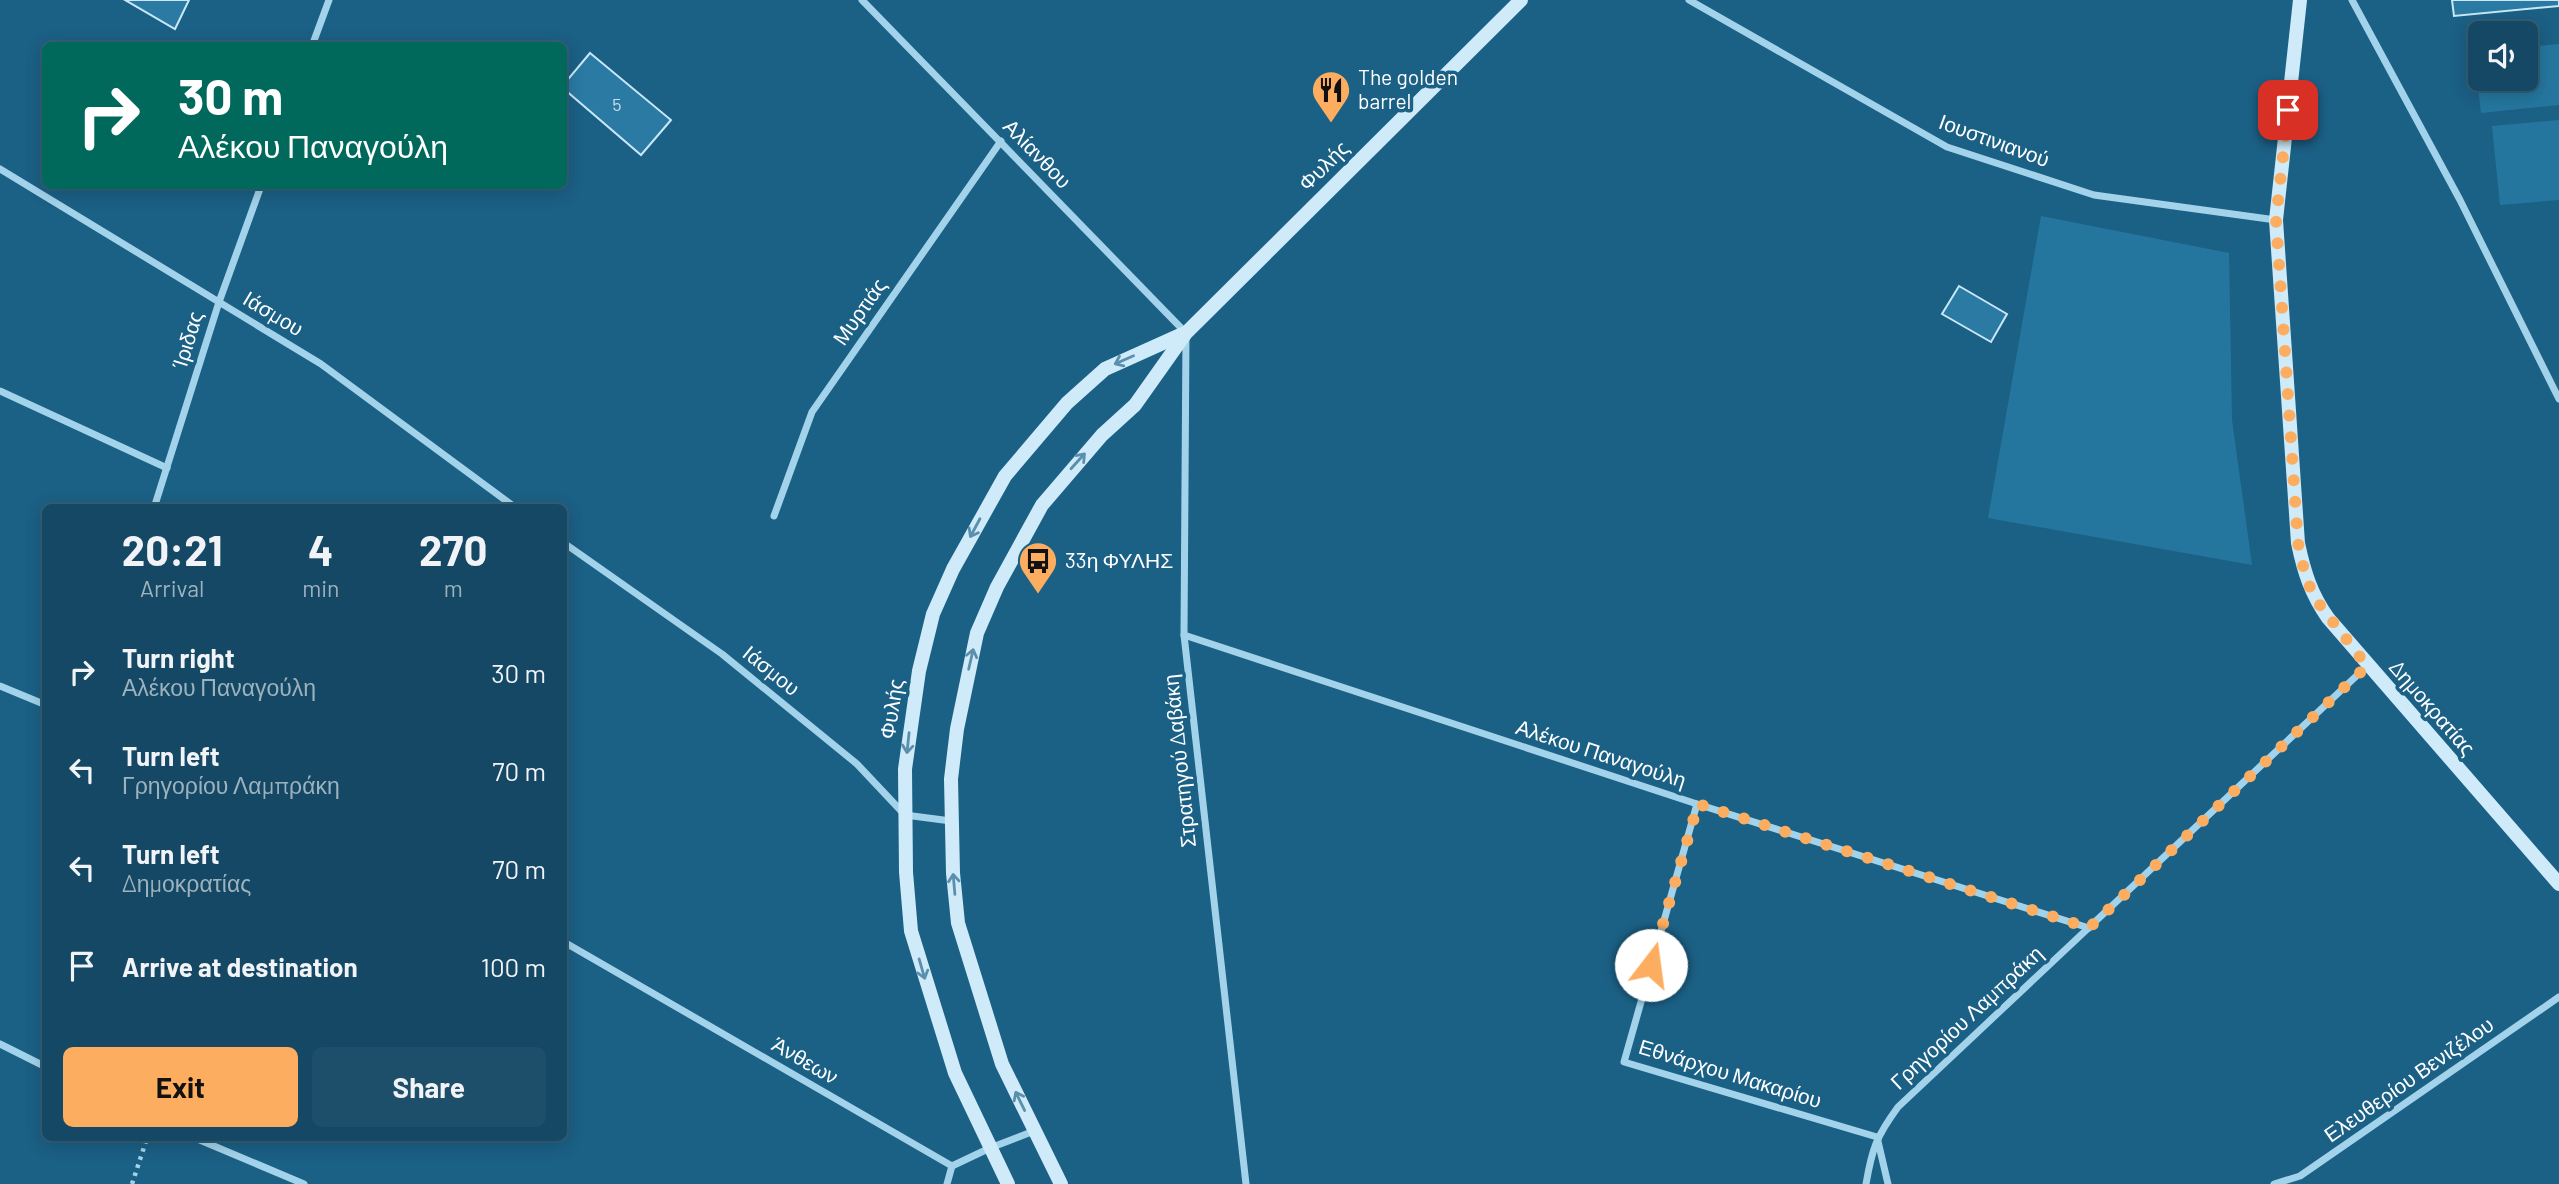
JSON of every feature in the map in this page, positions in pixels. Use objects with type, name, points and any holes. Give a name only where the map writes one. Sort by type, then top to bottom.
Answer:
[{"type":"main road","name":"Φυλής","points":[[1061,1184],[1002,1063],[958,923],[953,873],[951,779],[957,729],[977,633],[997,587],[1042,505],[1102,435],[1135,405],[1186,333],[1521,0]]},
{"type":"main road","name":"Δημοκρατίας","points":[[2300,0],[2276,220],[2298,543],[2304,570],[2313,596],[2367,666],[2559,884]]},
{"type":"main road","name":"Φυλής","points":[[1008,1184],[955,1073],[911,930],[906,872],[905,769],[910,722],[922,660],[933,614],[953,569],[1005,476],[1067,403],[1105,369],[1186,333]]},
{"type":"street","points":[[313,42],[329,0]]},
{"type":"street","name":"Αλίανθου","points":[[862,0],[1186,333]]},
{"type":"street","name":"Ιουστινιανού","points":[[1689,0],[1947,147],[2094,195],[2276,220]]},
{"type":"street","points":[[2352,0],[2460,200],[2559,399]]},
{"type":"street","name":"Μυρτιάς","points":[[774,516],[812,412],[1002,141]]},
{"type":"street","name":"Ιάσμου","points":[[0,169],[321,364],[511,504]]},
{"type":"street","name":"Ίριδας","points":[[155,504],[219,302],[260,189]]},
{"type":"street","name":"Στρατηγού Δαβάκη","points":[[1186,333],[1184,635],[1246,1184]]},
{"type":"street","points":[[0,391],[167,468]]},
{"type":"street","name":"Ιάσμου","points":[[567,544],[722,654],[857,764],[905,815]]},
{"type":"street","name":"Αλέκου Παναγούλη","points":[[1184,635],[1698,804],[2089,928]]},
{"type":"street","name":"Γρηγορίου Λαμπράκη","points":[[1866,1184],[1877,1137],[1898,1107],[2367,666]]},
{"type":"street","points":[[0,686],[42,703]]},
{"type":"street","name":"Εθνάρχου Μακαρίου","points":[[1698,804],[1624,1062],[1877,1137]]},
{"type":"street","points":[[905,815],[951,821]]},
{"type":"street","name":"Άνθεων","points":[[567,944],[952,1166]]},
{"type":"street","name":"Ελευθερίου Βενιζέλου","points":[[2274,1184],[2300,1176],[2559,997]]},
{"type":"street","points":[[0,1044],[42,1065]]},
{"type":"street","points":[[947,1184],[952,1166],[1034,1131]]},
{"type":"street","points":[[1877,1137],[1888,1184]]},
{"type":"street","points":[[202,1141],[304,1184]]},
{"type":"path","points":[[132,1184],[146,1141]]},
{"type":"shaded area","points":[[2559,44],[2559,105],[2481,113],[2478,91],[2538,91],[2538,46]]},
{"type":"shaded area","points":[[2559,120],[2559,200],[2500,205],[2492,126]]},
{"type":"shaded area","points":[[2041,216],[2229,253],[2232,420],[2252,565],[1988,518]]},
{"type":"building","points":[[125,0],[189,0],[175,29]]},
{"type":"building","points":[[2452,0],[2559,0],[2559,6],[2454,16]]},
{"type":"building","points":[[590,53],[671,120],[641,155],[567,92],[567,80]]},
{"type":"building","points":[[1959,286],[2007,314],[1991,342],[1942,314]]},
{"type":"place","name":"The golden barrel","points":[[1331,124]]},
{"type":"place","name":"33η ΦΥΛΗΣ","points":[[1038,595]]},
{"type":"route","points":[[1651,965],[1698,804],[2089,928],[2367,666],[2313,596],[2298,543],[2276,220],[2288,110]]}]
